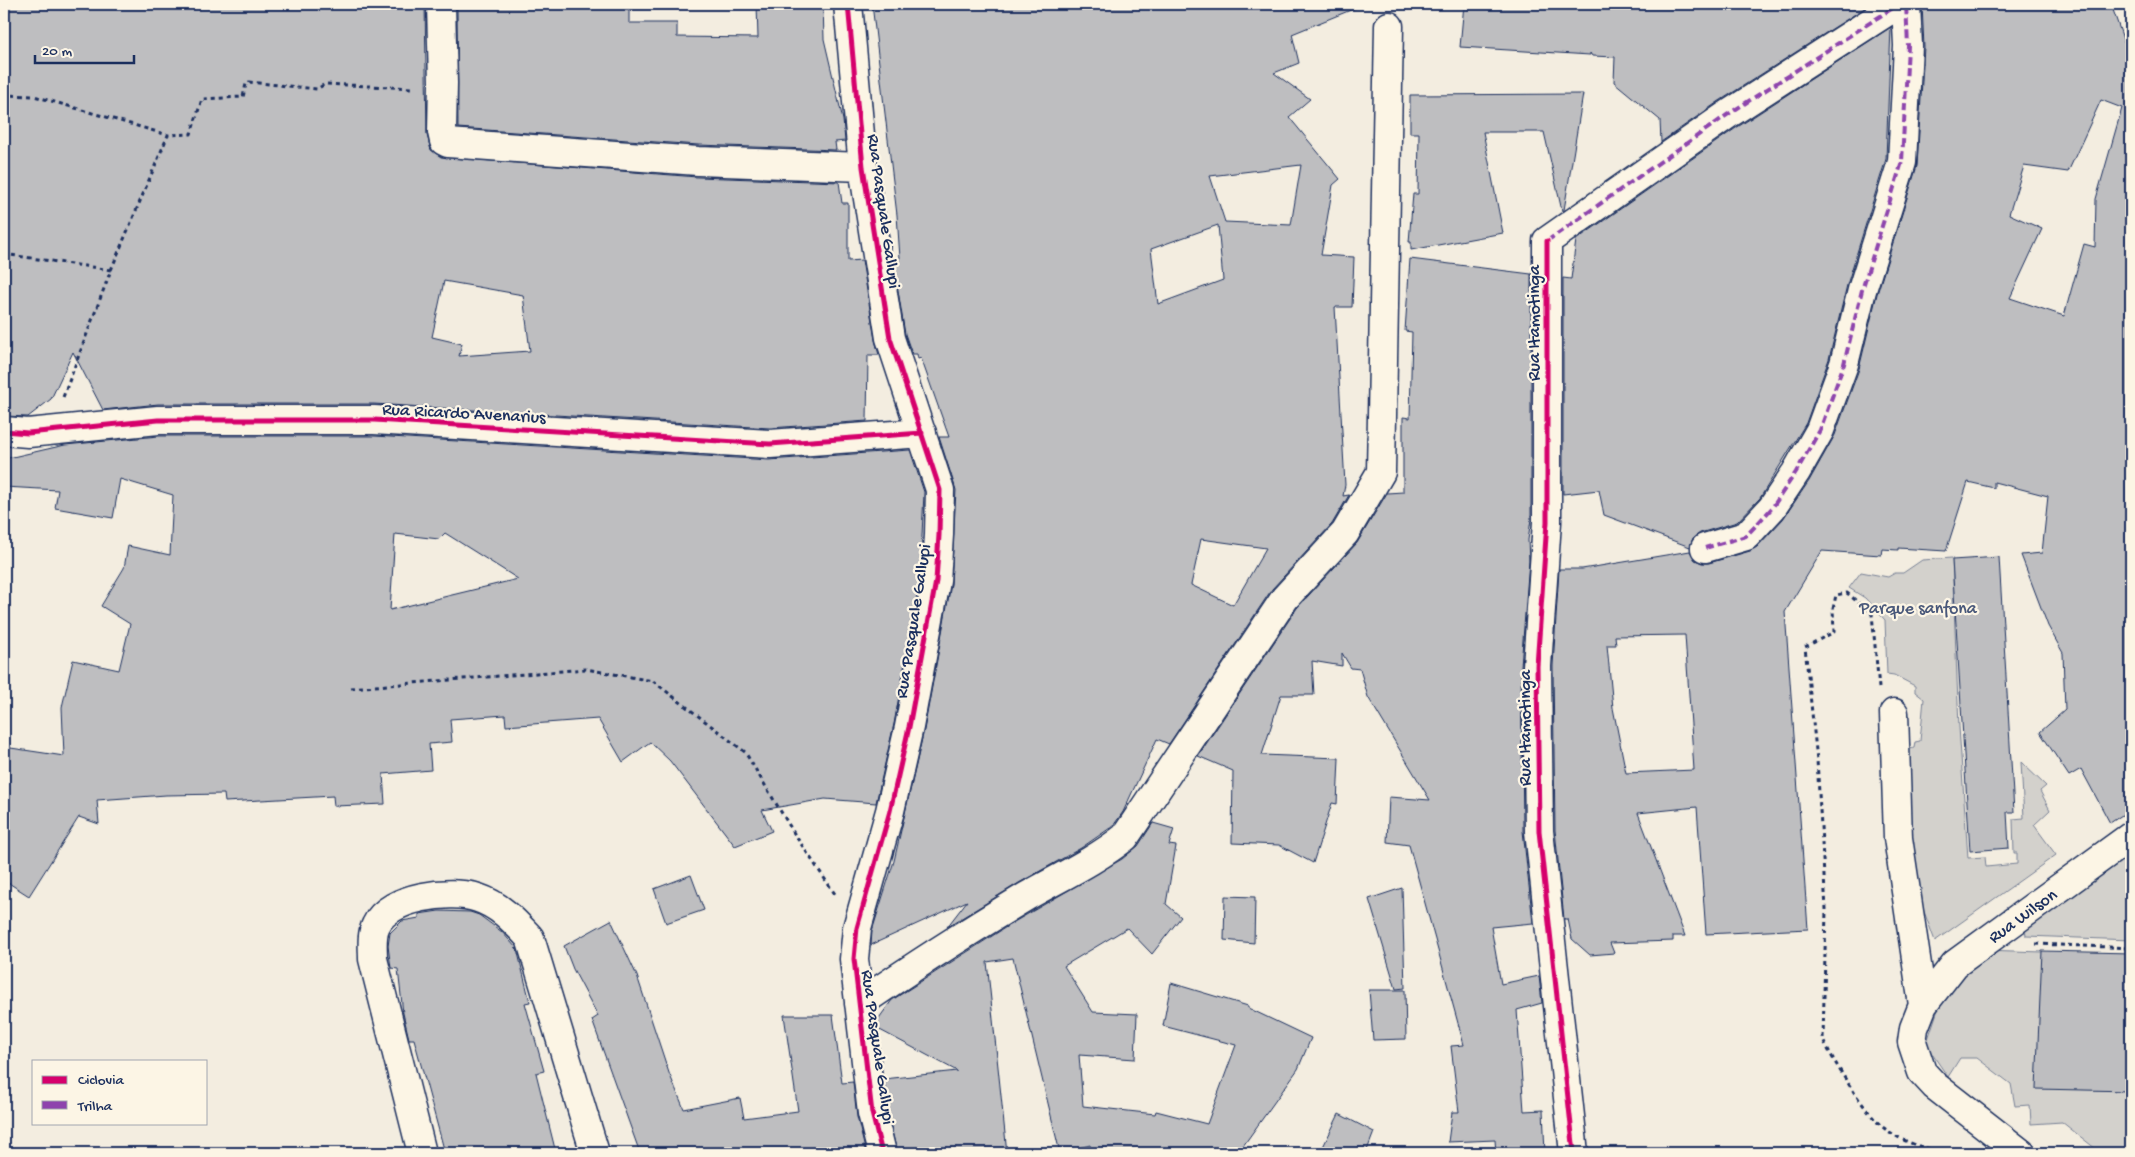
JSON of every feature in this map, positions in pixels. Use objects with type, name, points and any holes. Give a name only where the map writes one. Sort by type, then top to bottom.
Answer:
[{"type":"street","points":[[441,4],[444,83],[442,137],[444,141],[451,144],[698,161],[863,167]]},
{"type":"street","name":"Rua Pasquale Gallupi","points":[[848,4],[863,167],[890,338],[940,490],[936,581],[905,746],[890,811],[858,928],[854,959],[872,1113],[882,1153]]},
{"type":"street","name":"Rua Itamotinga","points":[[1574,1153],[1539,831],[1537,666],[1548,522],[1547,241],[1727,115],[1899,4]]},
{"type":"street","points":[[1705,548],[1746,536],[1772,508],[1796,472],[1820,430],[1844,364],[1862,290],[1902,162],[1908,46],[1906,4]]},
{"type":"street","points":[[859,1004],[936,950],[1053,881],[1101,856],[1125,837],[1285,598],[1345,533],[1381,472],[1389,26]]},
{"type":"street","name":"Rua Ricardo Avenarius","points":[[4,431],[28,433],[158,420],[374,420],[770,444],[922,433]]},
{"type":"street","points":[[1894,713],[1898,838],[1923,1005],[1914,1028],[1912,1042],[1922,1072],[1935,1086],[2021,1153]]},
{"type":"street","name":"Rua Wilson","points":[[1923,1005],[1955,964],[2131,836]]},
{"type":"street","points":[[422,1153],[373,959],[372,940],[376,924],[392,908],[414,898],[445,894],[478,897],[509,916],[530,938],[595,1153]]},
{"type":"path","points":[[4,95],[34,96],[168,135],[191,134],[202,99],[243,97],[248,82],[317,89],[325,84],[356,87],[438,89],[440,84],[444,83]]},
{"type":"path","points":[[51,431],[111,270],[168,135]]},
{"type":"path","points":[[4,254],[111,270]]},
{"type":"path","points":[[1894,713],[1880,697],[1872,614],[1847,593],[1836,595],[1833,609],[1834,632],[1804,647],[1816,760],[1826,909],[1823,1039],[1835,1064],[1882,1128],[1909,1143],[1932,1150],[1954,1153],[1978,1148],[1994,1132]]},
{"type":"path","points":[[351,688],[586,668],[653,681],[745,752],[795,836],[858,928]]},
{"type":"path","points":[[2034,944],[2131,948]]},
{"type":"green space","name":"Parque sanfona","points":[[1952,558],[1959,727],[1968,858],[1985,857],[1986,867],[2017,864],[2017,853],[2014,853],[2013,819],[2024,818],[2021,762],[2046,786],[2040,791],[2050,810],[2034,825],[2056,855],[1935,941],[1916,890],[1911,860],[1907,750],[1914,748],[1915,742],[1920,741],[1924,699],[1915,692],[1915,686],[1894,675],[1887,674],[1885,620],[1865,598],[1849,588],[1861,572],[1888,577],[1895,573],[1903,573],[1922,560]]},
{"type":"green space","points":[[2131,848],[2131,940],[2026,936],[2025,928]]},
{"type":"green space","points":[[1983,950],[2131,955],[2131,1153],[2101,1153],[2062,1122],[2031,1124],[2030,1105],[2015,1106],[2011,1084],[1977,1058],[1960,1058],[1948,1077],[1926,1045],[1948,980]]},
{"type":"building","points":[[4,4],[425,4],[427,135],[431,150],[441,157],[697,177],[839,182],[842,203],[848,203],[848,261],[862,260],[879,355],[868,355],[867,421],[770,428],[374,404],[158,404],[103,410],[73,352],[51,399],[28,417],[4,416]],"holes":[[[444,281],[523,295],[530,351],[459,356],[462,344],[432,337]]]},
{"type":"building","points":[[457,4],[629,4],[629,23],[677,23],[677,37],[758,38],[757,4],[823,4],[824,39],[843,120],[845,141],[835,142],[836,150],[699,145],[458,128]]},
{"type":"building","points":[[872,4],[1363,5],[1292,34],[1299,63],[1274,73],[1310,99],[1289,117],[1340,179],[1333,185],[1321,255],[1354,257],[1352,307],[1335,307],[1345,485],[1343,496],[1349,495],[1332,524],[1272,589],[1169,744],[1157,739],[1123,812],[1113,826],[1081,848],[947,927],[967,901],[871,945],[872,931],[894,861],[924,730],[951,584],[956,490],[939,437],[949,437],[921,358],[918,359],[917,354],[912,354],[905,334],[893,259],[900,258],[897,215]],"holes":[[[1301,165],[1291,225],[1225,222],[1210,176]],[[1218,225],[1223,280],[1158,304],[1151,249]],[[1201,539],[1266,548],[1233,605],[1191,585]]]},
{"type":"building","points":[[1464,4],[1871,4],[1718,102],[1661,142],[1660,120],[1614,82],[1615,57],[1592,56],[1590,53],[1590,55],[1460,47]]},
{"type":"building","points":[[1922,4],[2111,4],[2131,62],[2131,809],[2110,823],[2081,769],[2069,776],[2040,732],[2065,710],[2063,653],[2048,626],[2021,555],[2042,553],[2048,496],[1994,482],[1994,488],[1968,482],[1946,551],[1898,548],[1898,550],[1882,549],[1881,555],[1822,551],[1785,612],[1808,929],[1706,934],[1697,807],[1638,813],[1685,936],[1673,936],[1673,941],[1610,943],[1614,953],[1590,955],[1572,939],[1568,919],[1564,919],[1555,830],[1553,666],[1559,569],[1582,569],[1690,551],[1695,560],[1709,563],[1750,551],[1757,547],[1783,519],[1809,481],[1835,435],[1859,369],[1877,294],[1917,166],[1924,47]],"holes":[[[2101,100],[2122,108],[2096,199],[2095,247],[2084,244],[2064,316],[2010,298],[2042,229],[2009,214],[2024,166],[2068,172]],[[1685,635],[1694,770],[1626,773],[1613,708],[1607,645],[1616,645],[1615,636]]]},
{"type":"building","points":[[1891,27],[1886,159],[1847,285],[1829,359],[1806,423],[1760,498],[1737,522],[1700,533],[1693,538],[1690,547],[1604,515],[1599,490],[1563,494],[1563,278],[1571,279],[1576,240],[1736,128]]},
{"type":"building","points":[[1583,94],[1564,210],[1562,211],[1544,132],[1483,132],[1503,233],[1411,250],[1411,242],[1409,242],[1413,194],[1418,194],[1419,133],[1410,133],[1410,95]]},
{"type":"building","points":[[1410,259],[1531,274],[1531,519],[1528,540],[1529,561],[1521,666],[1523,831],[1533,923],[1491,927],[1501,984],[1539,976],[1542,1003],[1517,1010],[1524,1111],[1543,1110],[1545,1153],[1496,1153],[1495,1140],[1448,1142],[1452,1112],[1459,1112],[1451,1046],[1464,1045],[1409,845],[1387,842],[1389,797],[1430,800],[1368,697],[1360,669],[1351,668],[1342,653],[1342,666],[1312,661],[1314,695],[1281,695],[1262,755],[1339,758],[1337,804],[1332,803],[1313,863],[1279,845],[1232,843],[1233,771],[1198,756],[1297,608],[1357,543],[1387,493],[1403,492],[1403,417],[1410,418],[1412,332],[1405,331]]},
{"type":"building","points":[[159,436],[374,436],[769,460],[910,450],[924,492],[920,579],[894,724],[876,803],[825,799],[762,810],[772,831],[735,846],[670,761],[650,742],[623,762],[598,719],[506,726],[505,715],[450,719],[452,742],[429,744],[431,770],[383,774],[385,804],[334,806],[333,796],[225,802],[224,794],[166,795],[97,800],[99,824],[79,817],[29,896],[4,880],[4,747],[64,756],[62,707],[73,660],[119,670],[130,624],[101,606],[124,568],[128,546],[170,555],[173,495],[120,479],[113,518],[55,508],[58,490],[4,487],[4,459],[65,445]],"holes":[[[445,533],[518,579],[390,610],[395,534],[439,539]]]},
{"type":"building","points":[[1999,557],[2014,812],[2007,812],[2009,848],[1970,851],[1952,560]]},
{"type":"building","points":[[1153,823],[1174,829],[1169,845],[1176,846],[1166,904],[1181,917],[1152,954],[1127,928],[1064,966],[1093,1012],[1137,1014],[1135,1059],[1079,1055],[1083,1106],[1155,1114],[1156,1111],[1207,1124],[1236,1045],[1163,1026],[1171,983],[1248,1006],[1248,1008],[1311,1038],[1298,1069],[1238,1153],[1091,1153],[1090,1145],[1060,1153],[1013,958],[987,962],[1007,1153],[897,1153],[887,1110],[884,1079],[957,1071],[878,1029],[877,1021],[892,1000],[1014,922],[1122,859],[1138,846]]},
{"type":"building","points":[[691,875],[704,910],[666,923],[654,889]]},
{"type":"building","points":[[1402,888],[1405,988],[1396,989],[1369,899]]},
{"type":"building","points":[[1225,896],[1255,897],[1254,943],[1224,940]]},
{"type":"building","points":[[439,911],[470,912],[479,915],[502,932],[517,949],[530,1002],[525,1003],[544,1071],[536,1073],[556,1153],[445,1153],[414,1039],[409,1039],[403,1013],[398,969],[391,968],[388,946],[390,933],[402,921],[419,918],[419,914]]},
{"type":"building","points":[[611,920],[637,976],[669,1073],[684,1109],[740,1098],[744,1118],[798,1111],[784,1015],[833,1015],[842,1083],[853,1082],[857,1117],[866,1153],[640,1153],[592,1020],[598,1016],[573,969],[564,946]]},
{"type":"building","points":[[2042,951],[2131,953],[2131,1091],[2036,1089]]},
{"type":"building","points":[[1369,990],[1405,990],[1406,1039],[1373,1040]]},
{"type":"building","points":[[1339,1114],[1374,1132],[1366,1153],[1320,1153]]},
{"type":"marked path","points":[[1547,241],[1727,115],[1899,4]]},
{"type":"marked path","points":[[1705,548],[1746,536],[1772,508],[1796,472],[1820,430],[1844,364],[1862,290],[1902,162],[1908,46],[1906,4]]},
{"type":"cycle path","points":[[848,4],[863,167],[890,338],[940,490],[936,581],[909,727],[890,811],[857,928],[854,959],[872,1113],[882,1153]]},
{"type":"cycle path","points":[[1547,241],[1547,522],[1537,666],[1539,831],[1574,1153]]},
{"type":"cycle path","points":[[4,431],[28,433],[158,420],[374,420],[770,444],[922,433]]}]
